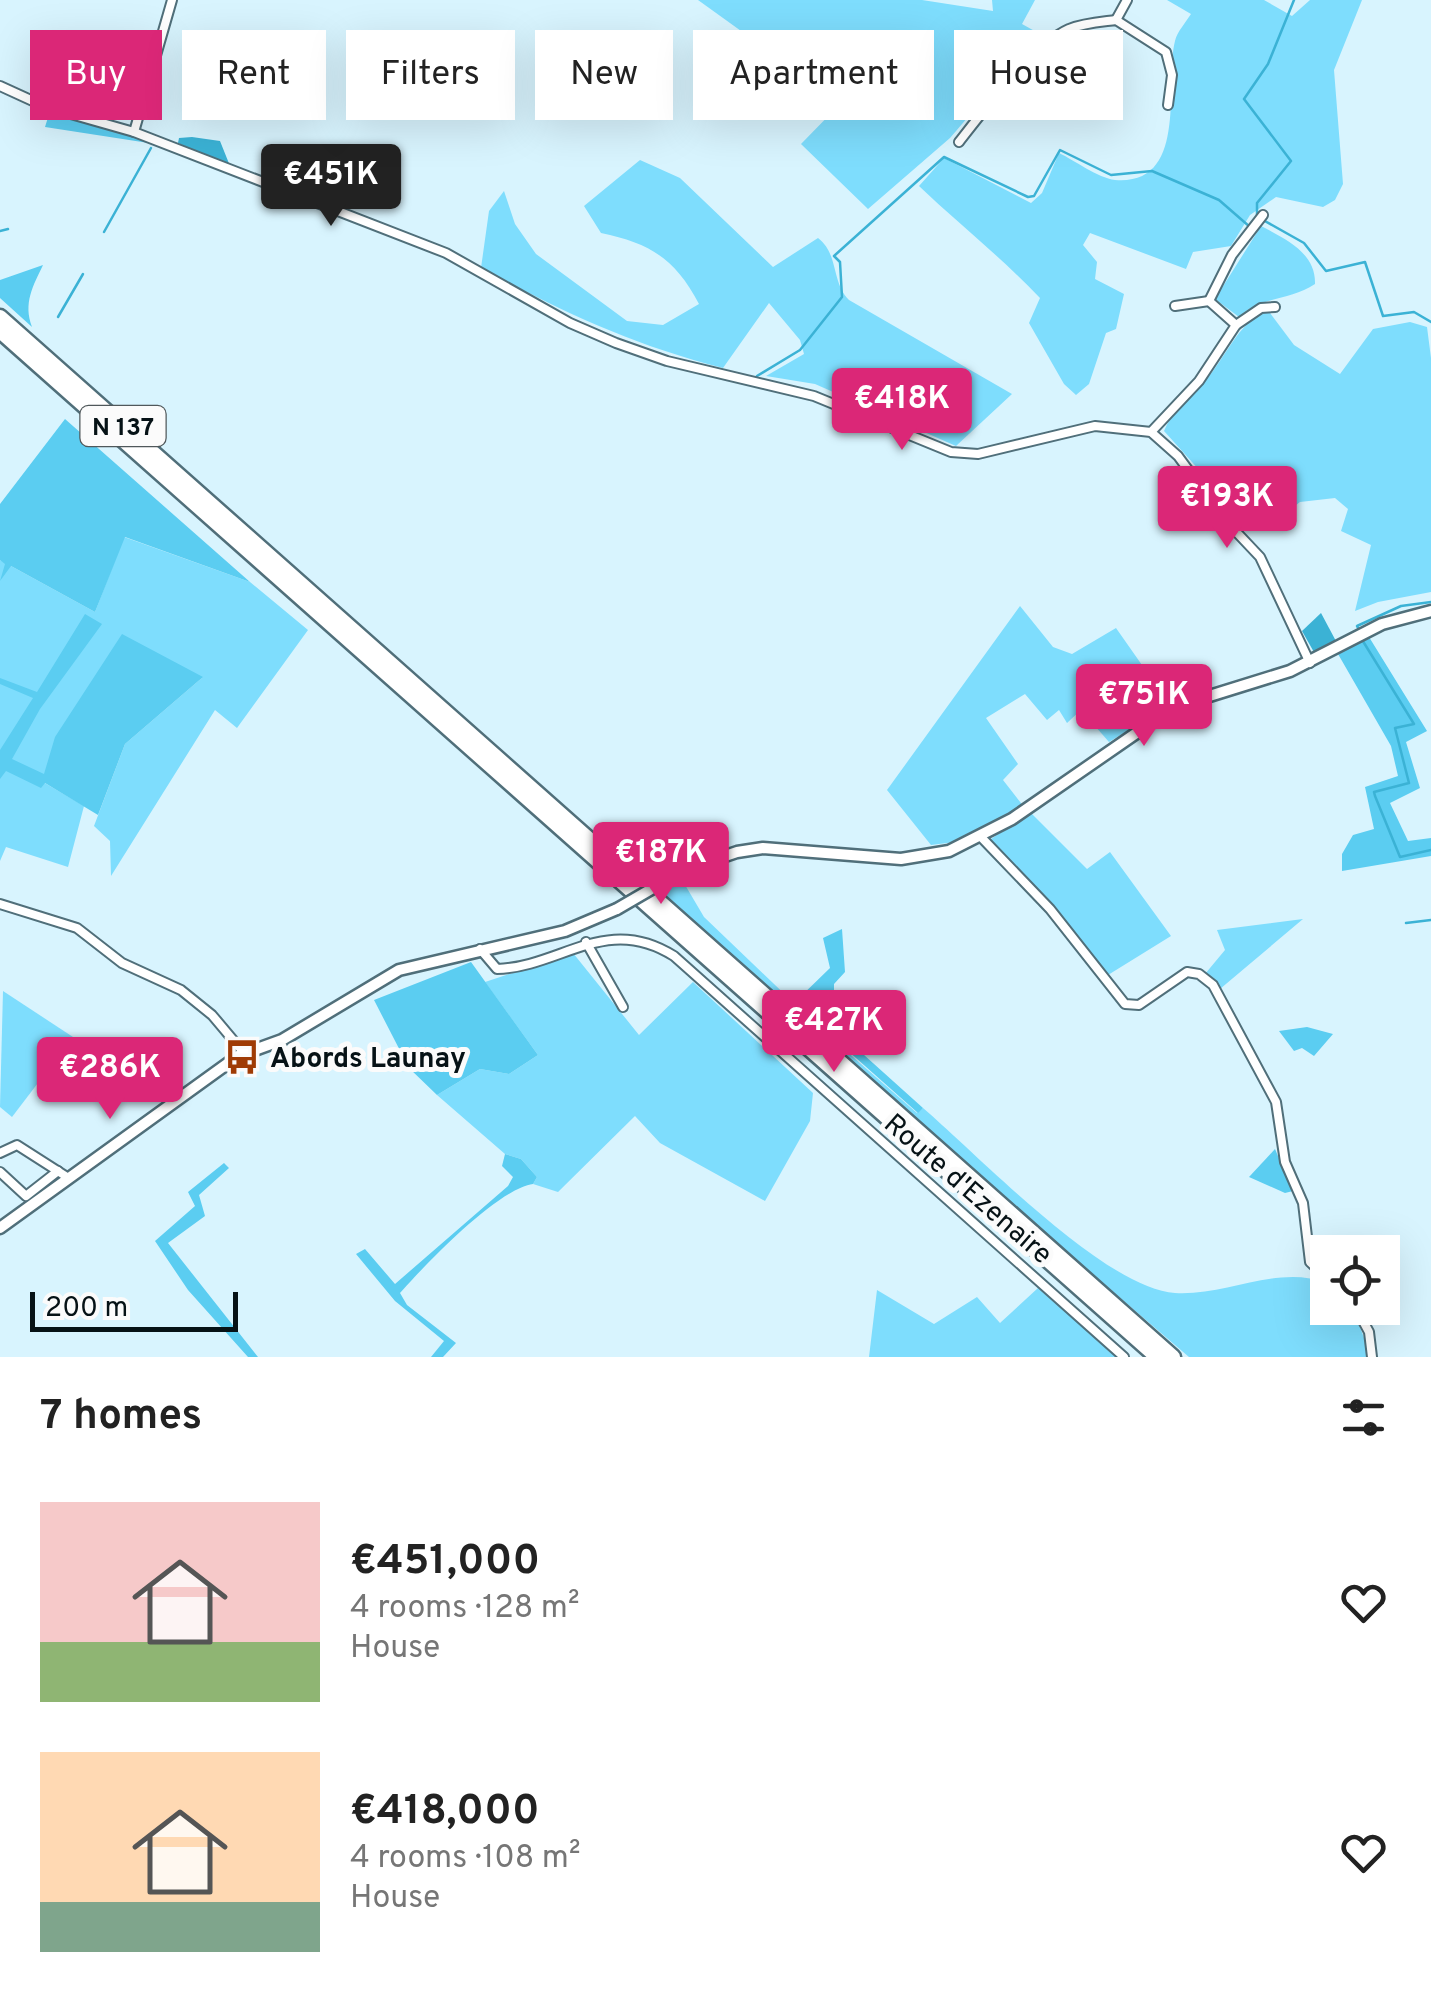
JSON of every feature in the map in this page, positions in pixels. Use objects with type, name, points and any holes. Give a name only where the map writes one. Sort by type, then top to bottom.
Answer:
[{"type":"highway","name":"N 137","points":[[0,317],[1173,1357]]},
{"type":"highway","name":"N 137","points":[[0,331],[1158,1357]]},
{"type":"street","points":[[134,132],[172,0]]},
{"type":"street","points":[[1116,20],[1127,0]]},
{"type":"street","points":[[959,142],[999,88],[1053,39],[1078,26],[1116,20],[1154,42],[1171,61],[1168,105]]},
{"type":"street","points":[[0,86],[46,107],[134,132],[446,254],[570,323],[616,343],[667,361],[814,396],[951,452],[978,454],[1094,426],[1134,426],[1151,432],[1178,456],[1224,520],[1260,558],[1310,663]]},
{"type":"street","points":[[1209,301],[1232,255],[1260,219]]},
{"type":"street","points":[[1174,306],[1209,301],[1236,325]]},
{"type":"street","points":[[1151,432],[1199,381],[1236,325],[1261,308],[1275,307]]},
{"type":"street","points":[[0,1172],[26,1196],[244,1052],[282,1040],[399,970],[565,931],[618,909],[684,870],[737,852],[764,848],[902,859],[949,850],[981,838],[1174,708],[1310,663],[1403,617],[1431,611]]},
{"type":"street","points":[[981,838],[1050,909],[1125,1004],[1139,1005],[1187,972],[1199,974],[1213,985],[1276,1102],[1285,1162],[1303,1202],[1310,1262]]},
{"type":"street","points":[[0,904],[77,928],[122,963],[181,990],[212,1016],[244,1052]]},
{"type":"street","name":"Route d'Ezenaire","points":[[480,949],[491,966],[508,968],[586,942],[622,940],[674,956],[1124,1357]]},
{"type":"street","points":[[586,942],[622,1007]]},
{"type":"street","points":[[0,1153],[18,1145],[62,1174]]},
{"type":"street","points":[[0,1228],[62,1174]]},
{"type":"street","points":[[1365,1325],[1372,1357]]},
{"type":"shaded area","points":[[698,0],[922,0],[993,11],[992,0],[1035,0],[1022,24],[1033,30],[954,30],[954,120],[965,120],[868,209],[801,144],[824,120],[934,120],[934,30],[740,30]]},
{"type":"shaded area","points":[[1167,0],[1264,0],[1292,16],[1310,0],[1362,0],[1334,70],[1343,184],[1335,200],[1323,207],[1276,197],[1250,215],[1231,246],[1193,252],[1186,269],[1090,233],[1083,245],[1097,262],[1095,279],[1124,294],[1116,329],[1106,333],[1089,384],[1076,395],[1064,384],[1029,323],[1040,298],[919,186],[944,158],[1031,203],[1042,193],[1059,153],[1108,179],[1139,177],[1154,167],[1169,128],[1175,41],[1191,14]]},
{"type":"shaded area","points":[[47,120],[79,120],[155,144],[45,127]]},
{"type":"shaded area","points":[[179,138],[220,141],[230,166],[178,143]]},
{"type":"shaded area","points":[[640,160],[680,178],[773,267],[818,238],[829,252],[849,300],[1012,394],[956,446],[815,384],[766,376],[804,354],[800,340],[769,303],[723,368],[599,326],[481,268],[489,211],[504,191],[515,224],[536,254],[627,321],[663,325],[699,304],[670,264],[647,248],[601,233],[584,206]]},
{"type":"shaded area","points":[[1261,226],[1305,255],[1315,284],[1256,305],[1239,317],[1215,299]]},
{"type":"shaded area","points":[[43,265],[29,302],[32,327],[0,298],[0,280]]},
{"type":"shaded area","points":[[1267,309],[1294,345],[1340,374],[1373,329],[1410,322],[1427,327],[1431,358],[1431,592],[1378,602],[1355,611],[1371,545],[1341,531],[1348,509],[1335,498],[1300,502],[1273,523],[1210,467],[1201,472],[1164,431],[1239,333]]},
{"type":"shaded area","points":[[65,419],[250,582],[125,537],[95,612],[11,566],[0,581],[5,564],[0,560],[0,504]]},
{"type":"shaded area","points":[[124,537],[250,582],[308,630],[237,728],[215,710],[111,876],[110,841],[94,826],[125,744],[203,677],[43,782],[84,806],[68,867],[6,847],[0,861],[0,560],[95,612]]},
{"type":"shaded area","points":[[1020,606],[1053,647],[1072,654],[1116,628],[1170,705],[1109,742],[1081,710],[1067,723],[1059,710],[1047,720],[1025,694],[986,718],[1018,764],[1003,780],[1024,807],[955,842],[931,845],[887,790]]},
{"type":"shaded area","points":[[1321,613],[1337,643],[1315,654],[1302,631]]},
{"type":"shaded area","points":[[85,614],[102,624],[40,709],[12,759],[44,774],[55,737],[122,634],[203,677],[125,744],[98,815],[45,783],[41,788],[6,771],[0,779],[0,750],[33,698],[0,684],[0,678],[37,692]]},
{"type":"shaded area","points":[[1369,637],[1427,731],[1406,742],[1420,788],[1390,803],[1408,841],[1431,838],[1431,856],[1342,871],[1342,854],[1353,835],[1374,829],[1365,787],[1398,776],[1391,746],[1338,654]]},
{"type":"shaded area","points":[[1030,812],[1087,869],[1110,852],[1171,936],[1108,975],[1055,908],[990,846],[991,839]]},
{"type":"shaded area","points":[[681,878],[704,917],[820,1028],[917,1113],[923,1108],[1044,1217],[1114,1269],[1147,1286],[1175,1293],[1271,1279],[1310,1278],[1310,1325],[1359,1325],[1371,1357],[1189,1357],[993,1189],[660,891]]},
{"type":"shaded area","points":[[1303,919],[1220,989],[1205,974],[1225,950],[1217,930]]},
{"type":"shaded area","points":[[842,929],[845,972],[834,984],[834,1028],[923,1108],[918,1113],[794,1003],[830,968],[823,938]]},
{"type":"shaded area","points":[[573,953],[639,1035],[693,982],[813,1093],[810,1121],[765,1201],[660,1143],[635,1116],[558,1192],[533,1184],[537,1177],[521,1159],[505,1154],[437,1095],[480,1069],[509,1074],[538,1055],[485,982]]},
{"type":"shaded area","points":[[471,962],[538,1055],[509,1074],[480,1069],[437,1095],[409,1068],[374,1000]]},
{"type":"shaded area","points":[[3,991],[73,1037],[12,1117],[0,1107]]},
{"type":"shaded area","points":[[1307,1027],[1333,1034],[1314,1056],[1302,1048],[1294,1051],[1279,1031]]},
{"type":"shaded area","points":[[1275,1149],[1293,1191],[1285,1193],[1249,1177]]},
{"type":"shaded area","points":[[505,1154],[521,1159],[537,1177],[533,1184],[518,1189],[482,1213],[400,1293],[407,1305],[456,1343],[443,1357],[431,1357],[444,1341],[395,1301],[356,1254],[365,1249],[395,1284],[508,1186],[513,1177],[502,1166]]},
{"type":"shaded area","points":[[224,1163],[229,1168],[199,1195],[205,1216],[168,1243],[258,1357],[248,1357],[188,1290],[155,1241],[195,1206],[188,1192]]},
{"type":"shaded area","points":[[1038,1288],[1117,1357],[869,1357],[877,1290],[934,1324],[977,1297],[1000,1323]]},
{"type":"waterway","points":[[1257,215],[1257,203],[1291,161],[1244,99],[1268,64],[1294,0]]},
{"type":"waterway","points":[[104,232],[151,148]]},
{"type":"waterway","points":[[757,376],[800,350],[842,297],[840,262],[834,256],[944,157],[1028,197],[1034,196],[1060,150],[1111,175],[1152,171],[1219,200],[1250,227]]},
{"type":"waterway","points":[[1263,220],[1304,243],[1326,271],[1365,262],[1383,316],[1414,312],[1431,322]]},
{"type":"waterway","points":[[0,231],[8,229]]},
{"type":"waterway","points":[[58,317],[83,274]]},
{"type":"waterway","points":[[1359,630],[1357,626],[1401,606],[1431,602]]},
{"type":"waterway","points":[[1361,638],[1414,724],[1395,728],[1409,783],[1374,792],[1375,796],[1400,857],[1431,850]]},
{"type":"waterway","points":[[1406,923],[1431,920]]},
{"type":"place","name":"Abords Launay","points":[[242,1057]]}]
